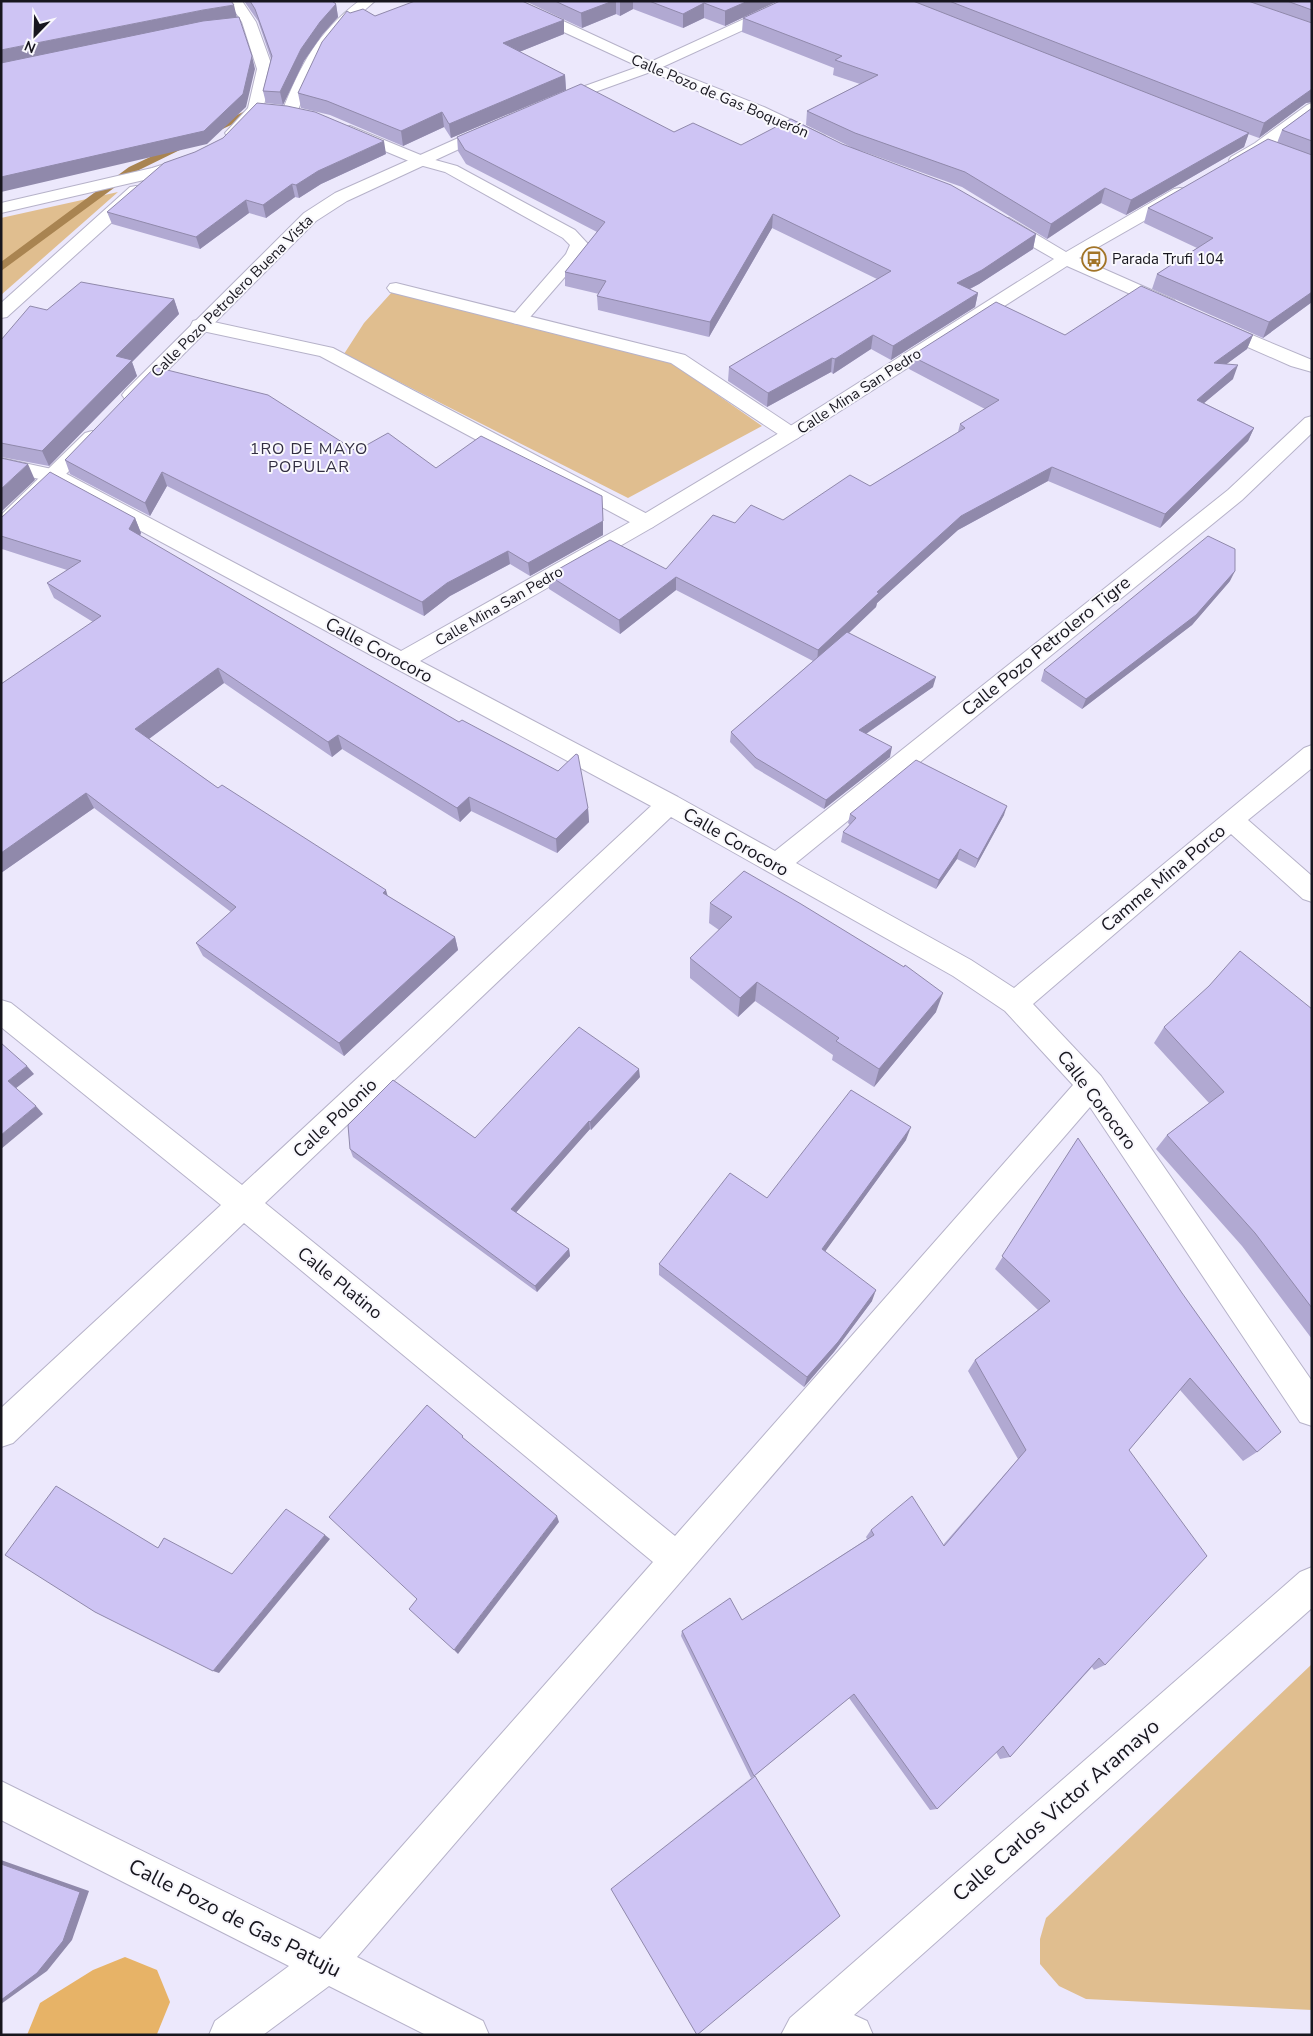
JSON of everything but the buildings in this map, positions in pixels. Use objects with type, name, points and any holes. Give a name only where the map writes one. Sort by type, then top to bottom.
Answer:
[{"type":"street","points":[[219,146],[255,108],[265,69],[249,22],[234,1]]},
{"type":"street","points":[[290,112],[301,82],[317,50],[340,23],[368,1]]},
{"type":"street","name":"Calle Pozo de Gas Boquerón","points":[[508,1],[651,67],[758,110],[830,144]]},
{"type":"street","points":[[536,110],[571,95],[651,67],[795,1]]},
{"type":"street","points":[[232,25],[249,22]]},
{"type":"street","points":[[255,108],[306,116]]},
{"type":"street","points":[[1227,166],[1261,146],[1312,108]]},
{"type":"street","name":"Calle Pozo Petrolero Buena Vista","points":[[120,407],[200,324],[310,217],[341,197],[509,121]]},
{"type":"street","points":[[332,124],[422,161],[451,169],[569,234],[579,244],[574,256],[519,319]]},
{"type":"street","points":[[1242,139],[1278,153]]},
{"type":"street","points":[[1,208],[157,172],[199,157]]},
{"type":"street","points":[[1,313],[157,172]]},
{"type":"street","name":"Calle Mina San Pedro","points":[[400,662],[646,522],[791,434],[1066,259],[1193,185]]},
{"type":"street","points":[[989,213],[1066,259],[1182,311]]},
{"type":"street","points":[[396,288],[678,360],[791,434]]},
{"type":"street","points":[[1200,319],[1312,366]]},
{"type":"street","points":[[200,324],[326,352],[646,522]]},
{"type":"street","points":[[1,527],[107,421]]},
{"type":"street","name":"Calle Pozo Petrolero Tigre","points":[[775,865],[1234,495],[1312,422]]},
{"type":"street","name":"Calle Corocoro","points":[[1,464],[54,476],[669,804],[962,968],[1015,1003],[1056,1045],[1091,1085],[1312,1410]]},
{"type":"street","name":"Camme Mina Porco","points":[[1015,1003],[1312,754]]},
{"type":"street","name":"Calle Polonio","points":[[1,1432],[669,804]]},
{"type":"street","points":[[1231,820],[1312,892]]},
{"type":"street","name":"Calle Platino","points":[[1,1011],[244,1204],[676,1559]]},
{"type":"street","points":[[229,2035],[325,1964],[1091,1085]]},
{"type":"street","name":"Calle Carlos Victor Aramayo","points":[[802,2033],[1312,1584]]},
{"type":"street","name":"Calle Pozo de Gas Patuju","points":[[1,1800],[469,2035]]},
{"type":"street","points":[[802,2033],[853,2035]]},
{"type":"shaded area","points":[[118,192],[1,295],[1,218]]},
{"type":"shaded area","points":[[392,292],[672,363],[762,426],[628,498],[344,354],[364,323]]},
{"type":"shaded area","points":[[1312,1664],[1312,2010],[1086,1999],[1059,1986],[1040,1964],[1040,1939],[1046,1918]]},
{"type":"waterway","points":[[210,131],[257,109],[259,105]]},
{"type":"waterway","points":[[1,268],[133,169],[184,144]]},
{"type":"waterway","points":[[72,2035],[125,2002]]},
{"type":"place","name":"Parada Trufi 104","points":[[1094,259]]},
{"type":"district","name":"1RO DE MAYO POPULAR","points":[[309,458]]}]
